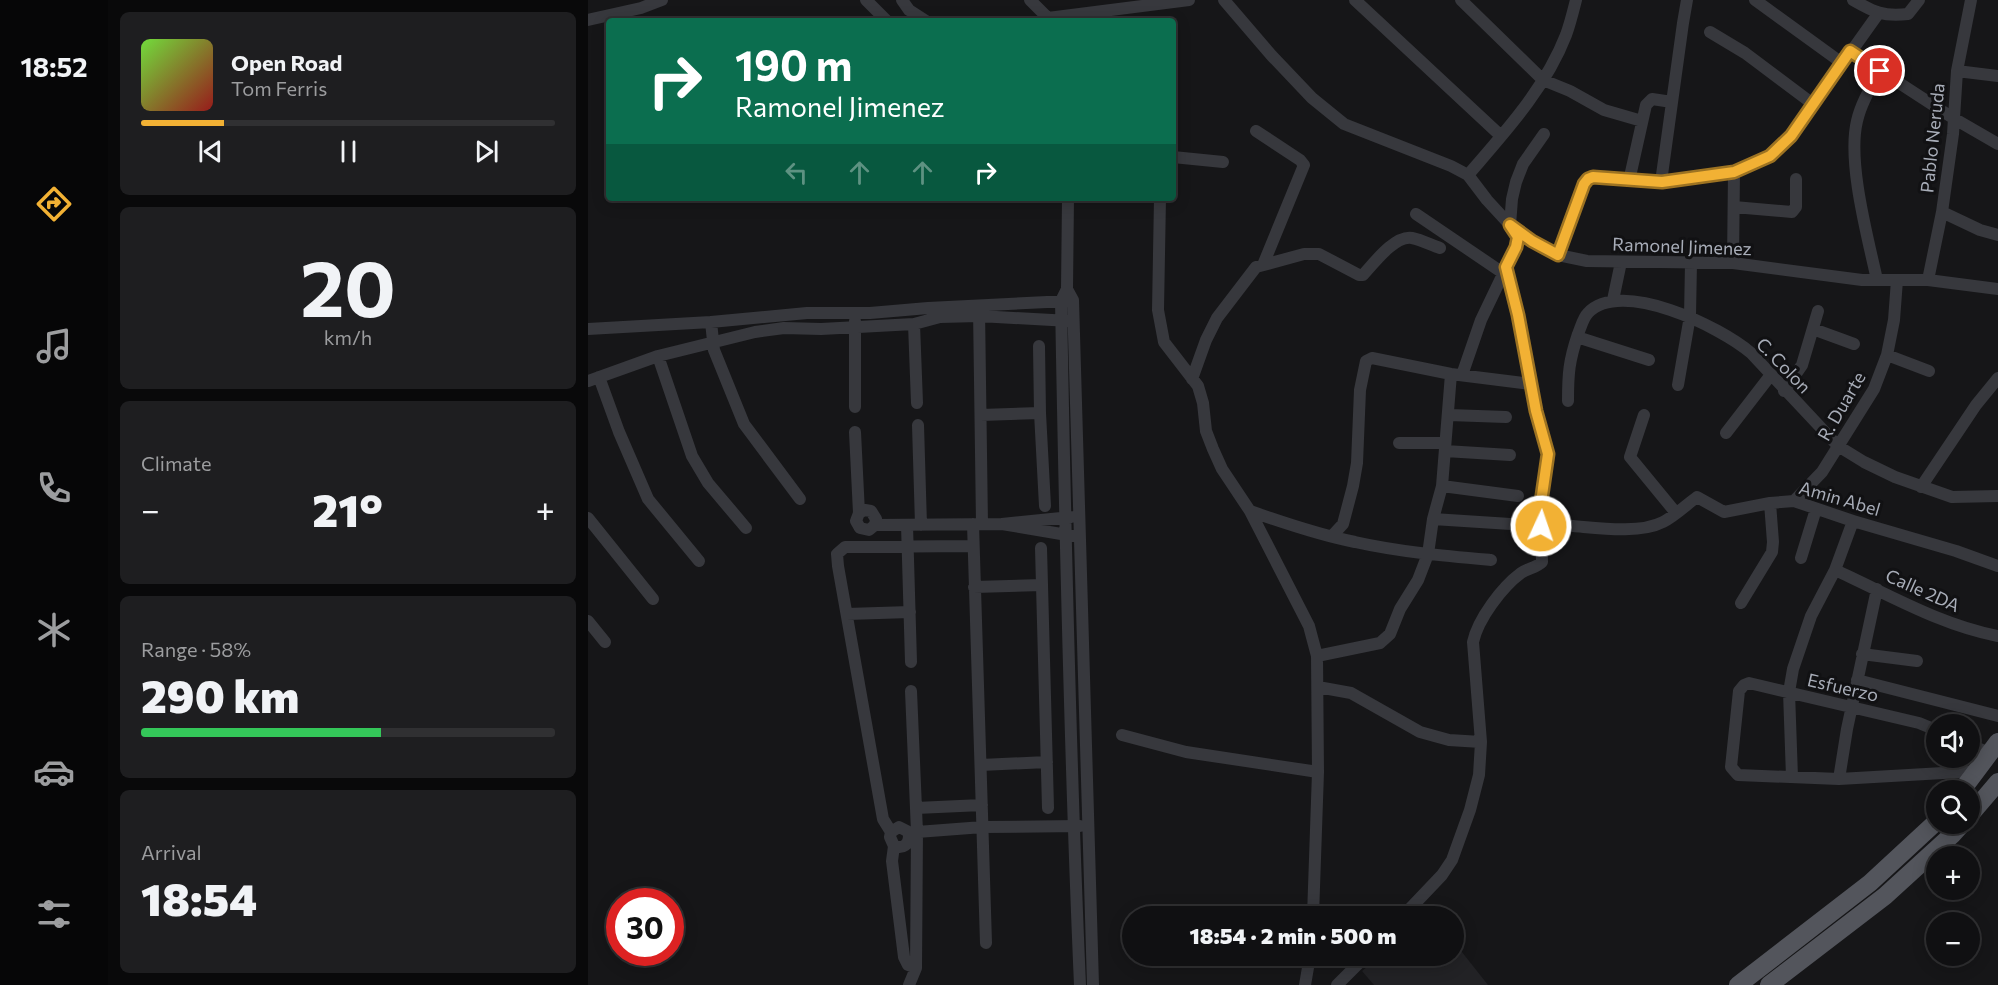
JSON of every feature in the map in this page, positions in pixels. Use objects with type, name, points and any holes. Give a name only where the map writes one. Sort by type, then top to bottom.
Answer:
[{"type":"main road","points":[[1970,780],[1994,748]]},
{"type":"main road","points":[[1980,803],[1998,782]]},
{"type":"main road","points":[[1738,985],[1870,883],[1926,831]]},
{"type":"main road","points":[[1768,985],[1885,896],[1953,834]]},
{"type":"street","points":[[588,20],[641,9],[662,0]]},
{"type":"street","points":[[866,0],[884,18]]},
{"type":"street","points":[[902,0],[909,10],[921,18]]},
{"type":"street","points":[[1030,0],[1046,18]]},
{"type":"street","points":[[1062,18],[1189,0]]},
{"type":"street","points":[[1224,0],[1312,98],[1344,124],[1468,174],[1525,108],[1544,80],[1565,36],[1576,0]]},
{"type":"street","points":[[1356,0],[1501,136]]},
{"type":"street","points":[[1461,0],[1544,80],[1604,110],[1642,121]]},
{"type":"street","points":[[1662,182],[1687,0]]},
{"type":"street","points":[[1755,0],[1842,63]]},
{"type":"street","points":[[1853,0],[1878,14],[1908,14],[1919,0]]},
{"type":"street","name":"Pablo Neruda","points":[[1928,280],[1942,212],[1953,134],[1957,71],[1971,0]]},
{"type":"street","points":[[1558,255],[1584,184],[1588,179],[1593,177],[1662,182],[1734,172],[1770,156],[1791,136],[1878,14]]},
{"type":"street","points":[[1710,32],[1745,53],[1813,104]]},
{"type":"street","points":[[1850,51],[1953,118],[1998,144]]},
{"type":"street","points":[[1877,280],[1859,192],[1854,149],[1858,115],[1880,71]]},
{"type":"street","points":[[1957,71],[1998,76]]},
{"type":"street","points":[[1629,181],[1646,105],[1652,99],[1672,102]]},
{"type":"street","points":[[1256,131],[1304,165],[1263,265]]},
{"type":"street","points":[[1317,656],[1380,643],[1388,638],[1400,609],[1418,579],[1428,554],[1433,519],[1442,486],[1449,415],[1456,375],[1516,247],[1518,237],[1510,225],[1516,182],[1523,164],[1544,134]]},
{"type":"street","points":[[1176,157],[1223,162]]},
{"type":"street","points":[[1733,263],[1734,172]]},
{"type":"street","name":"Ramonel Jimenez","points":[[1468,174],[1487,200],[1510,225],[1532,241],[1558,255],[1587,261],[1733,263],[1822,276],[1877,280],[1928,280],[1998,289]]},
{"type":"street","points":[[1734,207],[1792,212],[1796,207],[1796,179]]},
{"type":"street","points":[[1068,201],[1065,517],[1073,826],[1080,985]]},
{"type":"street","points":[[1160,201],[1158,310],[1164,342],[1198,386],[1203,403],[1206,431],[1213,449],[1222,469],[1250,511],[1309,626],[1317,656],[1318,772],[1313,906]]},
{"type":"street","points":[[1942,212],[1980,230],[1998,235]]},
{"type":"street","points":[[1413,906],[1442,875],[1452,860],[1473,798],[1479,775],[1481,742],[1473,642],[1475,631],[1479,621],[1510,583],[1527,569],[1538,566],[1542,562],[1540,509],[1548,454],[1512,288],[1504,270],[1416,214]]},
{"type":"street","points":[[1192,379],[1206,340],[1217,318],[1256,267],[1304,254],[1319,254],[1363,275],[1391,245],[1400,239],[1411,237],[1440,248]]},
{"type":"street","points":[[1568,401],[1569,364],[1587,313],[1599,304],[1613,300],[1621,262]]},
{"type":"street","points":[[1678,385],[1690,316],[1691,263]]},
{"type":"street","name":"R. Duarte","points":[[1794,501],[1817,478],[1874,389],[1887,355],[1894,320],[1896,280]]},
{"type":"street","points":[[699,561],[648,499],[594,379],[658,356],[755,332],[784,328],[821,329],[914,324],[940,317],[1067,297]]},
{"type":"street","name":"C. Colon","points":[[1613,300],[1633,302],[1690,316],[1724,334],[1749,351],[1784,391],[1838,446],[1874,468],[1952,497],[1998,496]]},
{"type":"street","points":[[979,311],[981,415],[977,524],[973,546],[986,943]]},
{"type":"street","points":[[588,329],[711,322],[807,313],[979,311],[1067,321]]},
{"type":"street","points":[[1784,391],[1802,365],[1818,311]]},
{"type":"street","points":[[855,407],[856,313]]},
{"type":"street","points":[[1067,321],[1079,517],[1093,985]]},
{"type":"street","points":[[711,322],[714,350],[744,424],[800,499]]},
{"type":"street","points":[[914,324],[917,403]]},
{"type":"street","points":[[1813,329],[1854,344]]},
{"type":"street","points":[[1578,337],[1648,360]]},
{"type":"street","points":[[1039,346],[1045,506]]},
{"type":"street","points":[[1887,355],[1929,371]]},
{"type":"street","points":[[658,356],[692,456],[708,483],[746,528]]},
{"type":"street","points":[[1332,536],[1343,525],[1353,486],[1357,463],[1360,390],[1366,361],[1372,358],[1456,375],[1531,384]]},
{"type":"street","points":[[1726,433],[1770,376]]},
{"type":"street","points":[[1921,487],[1976,405],[1998,378]]},
{"type":"street","points":[[981,415],[1040,413]]},
{"type":"street","points":[[1449,415],[1506,417]]},
{"type":"street","points":[[1644,415],[1630,456],[1676,513]]},
{"type":"street","points":[[918,425],[921,525]]},
{"type":"street","points":[[855,432],[859,513],[856,521],[861,528],[868,530],[875,525],[1002,524],[1079,517]]},
{"type":"street","points":[[1399,443],[1510,455]]},
{"type":"street","points":[[1442,486],[1518,496]]},
{"type":"street","name":"Amin Abel","points":[[1573,526],[1613,530],[1653,526],[1665,521],[1697,497],[1724,512],[1794,501],[1998,566]]},
{"type":"street","points":[[1741,603],[1772,552],[1770,503]]},
{"type":"street","points":[[1801,558],[1816,509]]},
{"type":"street","points":[[1250,511],[1320,534],[1353,542],[1491,561]]},
{"type":"street","points":[[588,518],[653,600]]},
{"type":"street","points":[[1433,519],[1541,526]]},
{"type":"street","points":[[1853,521],[1835,570],[1802,638],[1789,692],[1792,777],[1839,778],[1978,771]]},
{"type":"street","points":[[1002,524],[1066,536],[1079,536]]},
{"type":"street","points":[[907,525],[911,662]]},
{"type":"street","points":[[916,968],[908,964],[904,957],[892,861],[894,846],[891,842],[891,832],[883,819],[837,554],[845,547],[973,546]]},
{"type":"street","points":[[1041,548],[1048,808]]},
{"type":"street","name":"Calle 2DA","points":[[1835,570],[1955,625],[1998,636]]},
{"type":"street","points":[[974,587],[1042,585]]},
{"type":"street","points":[[1839,778],[1851,708],[1877,589]]},
{"type":"street","points":[[848,614],[909,612]]},
{"type":"street","points":[[588,621],[605,642]]},
{"type":"street","points":[[1862,654],[1917,661]]},
{"type":"street","points":[[1857,680],[1998,716]]},
{"type":"street","name":"Esfuerzo","points":[[1792,777],[1738,775],[1731,768],[1739,691],[1749,682],[1926,726]]},
{"type":"street","points":[[1318,687],[1351,693],[1420,732],[1449,740],[1481,742]]},
{"type":"street","points":[[909,985],[916,968],[913,834],[916,808],[911,691]]},
{"type":"street","points":[[1122,735],[1186,752],[1318,772]]},
{"type":"street","points":[[981,765],[1047,762]]},
{"type":"street","points":[[916,808],[982,805]]},
{"type":"street","points":[[891,832],[899,827],[913,834],[983,827],[1088,826]]},
{"type":"street","points":[[894,846],[900,848],[905,846],[913,834]]},
{"type":"street","points":[[1305,985],[1308,966]]},
{"type":"street","points":[[1337,985],[1356,966]]},
{"type":"shaded area","points":[[1464,955],[1488,985],[1374,985],[1362,971],[1368,966],[1464,966]]},
{"type":"route","points":[[1541,526],[1540,509],[1548,454],[1536,411],[1529,367],[1506,267],[1516,247],[1518,237],[1510,225],[1532,241],[1558,255],[1584,184],[1588,179],[1593,177],[1662,182],[1734,172],[1770,156],[1791,136],[1850,51],[1880,71]]}]
